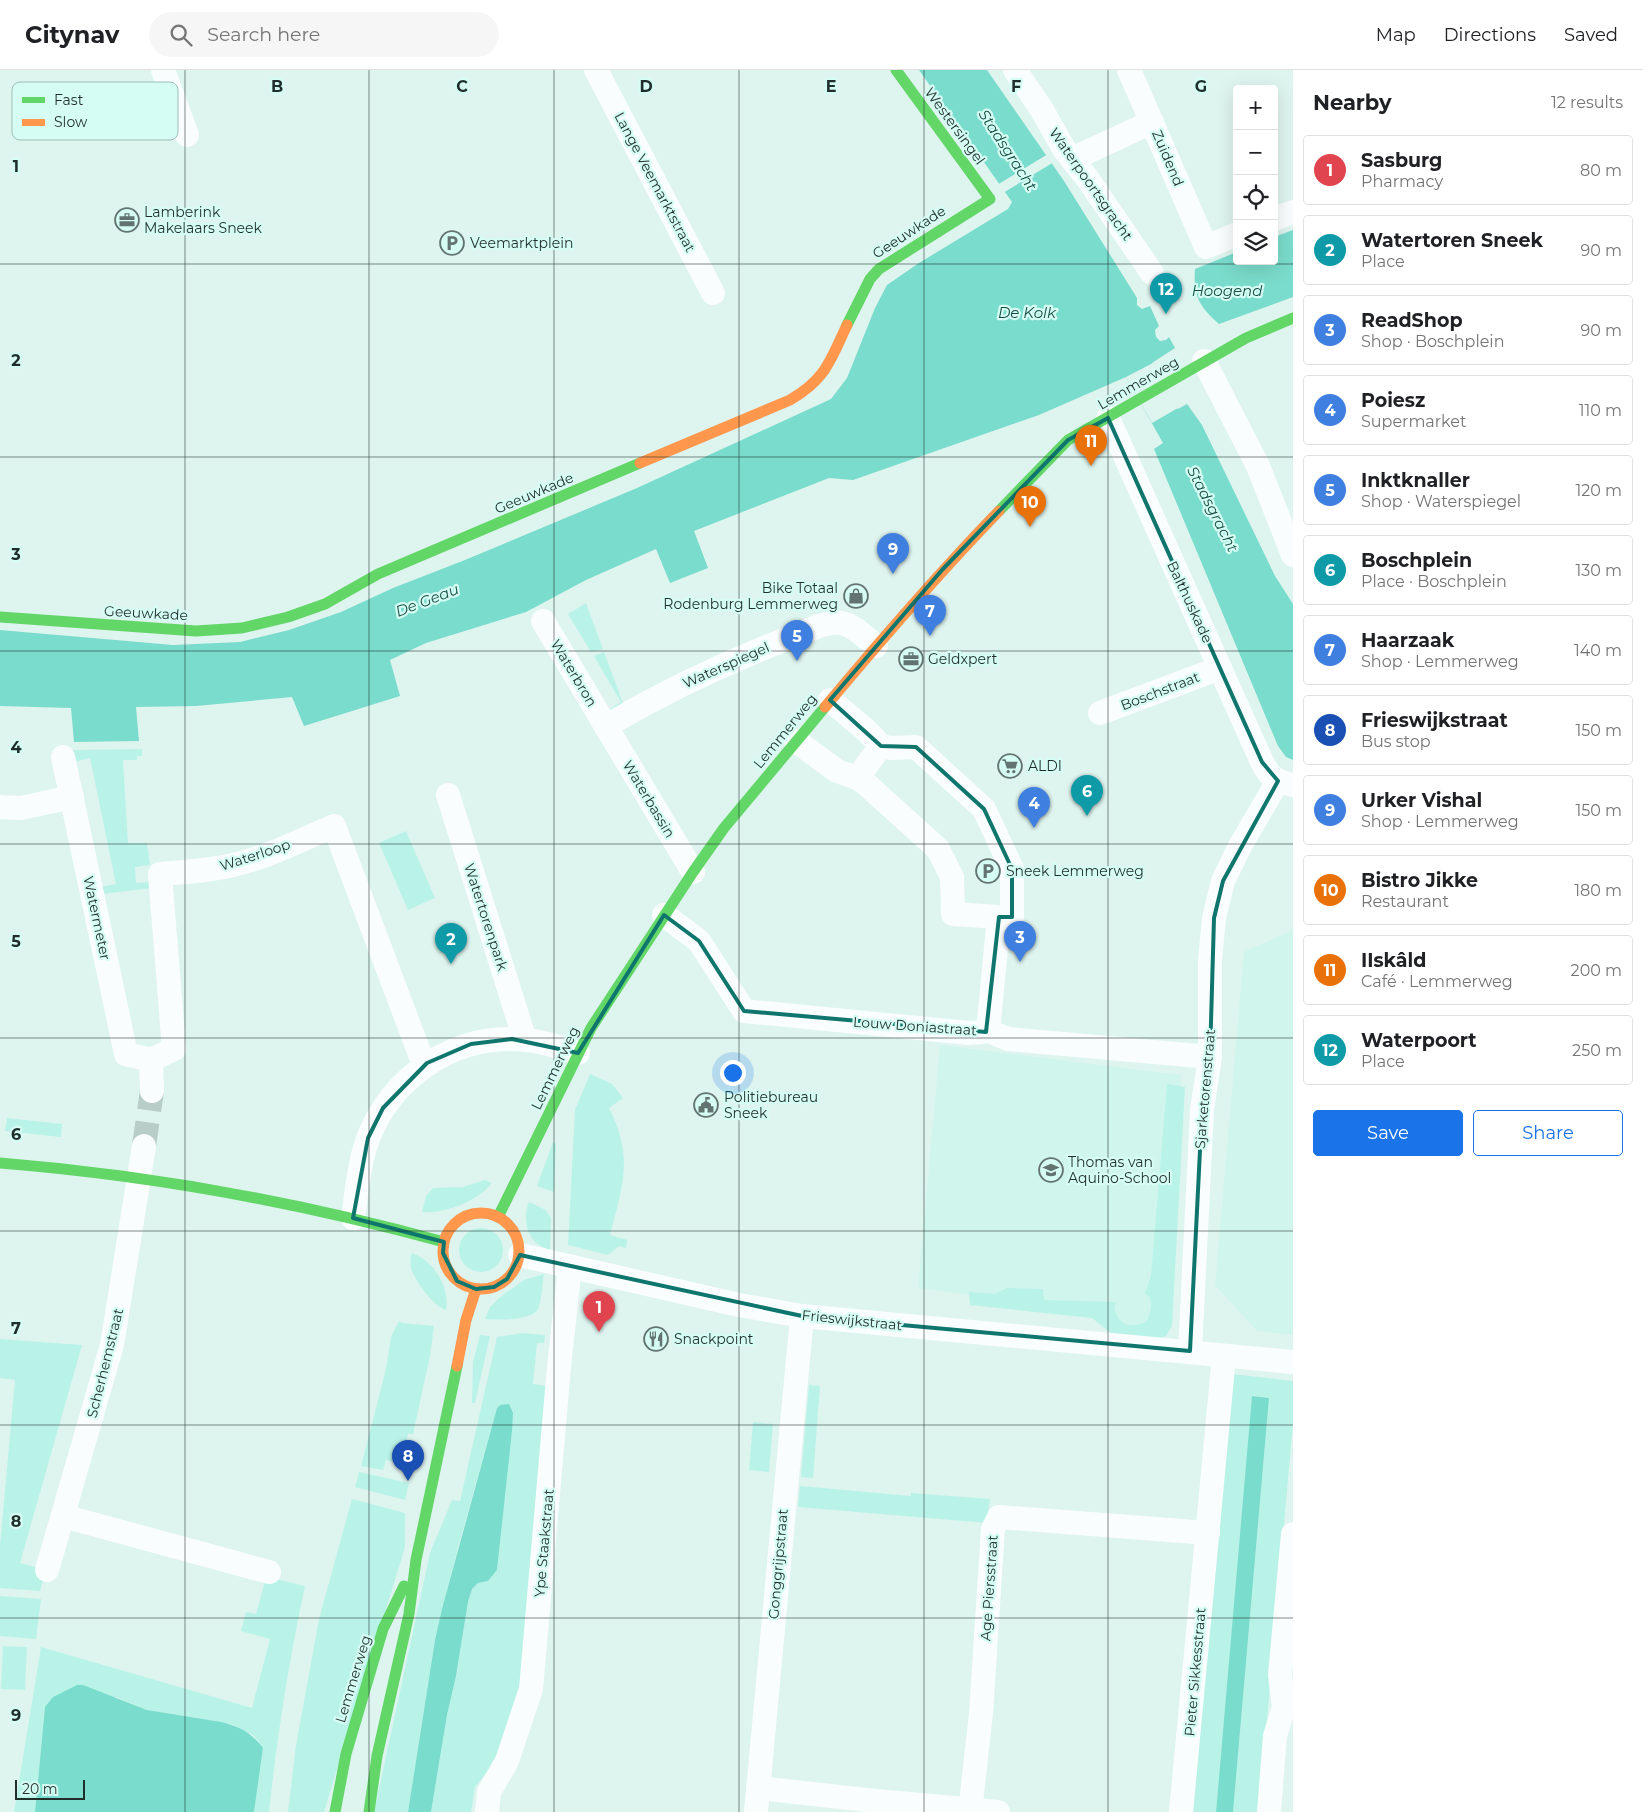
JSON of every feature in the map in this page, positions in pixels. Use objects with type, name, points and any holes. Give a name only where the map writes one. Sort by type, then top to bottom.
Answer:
[{"type":"main road","name":"Westersingel","points":[[896,70],[990,199]]},
{"type":"main road","name":"Geeuwkade","points":[[0,617],[152,628],[221,630],[264,624],[325,604],[378,574],[782,404],[799,395],[818,381],[825,371],[870,279],[879,269],[924,238],[990,199]]},
{"type":"main road","points":[[1204,361],[1246,338],[1293,318]]},
{"type":"main road","name":"Lemmerweg","points":[[498,1216],[591,1028],[664,915],[724,828],[830,700],[942,570],[1068,440],[1166,385],[1204,361]]},
{"type":"main road","points":[[0,1163],[112,1173],[255,1198],[353,1218],[444,1242]]},
{"type":"main road","points":[[482,1213],[498,1216],[512,1228],[517,1236],[520,1255],[517,1265],[507,1280],[494,1287],[476,1289],[465,1286],[457,1281],[445,1263],[443,1253],[444,1242],[451,1227],[465,1216],[482,1213]]},
{"type":"main road","name":"Lemmerweg","points":[[369,1812],[377,1756],[409,1614],[416,1560],[442,1443],[466,1320],[476,1289]]},
{"type":"main road","name":"Lemmerweg","points":[[335,1812],[346,1754],[383,1629],[416,1560]]},
{"type":"street","points":[[163,70],[168,82]]},
{"type":"street","name":"Lange Veemarktstraat","points":[[596,70],[713,293]]},
{"type":"street","name":"Waterpoortsgracht","points":[[1015,70],[1072,159],[1152,273]]},
{"type":"street","name":"Zuidend","points":[[1129,70],[1206,247],[1233,236]]},
{"type":"street","points":[[178,110],[187,134]]},
{"type":"street","points":[[1072,159],[1152,122]]},
{"type":"street","points":[[1278,218],[1293,212]]},
{"type":"street","points":[[1204,361],[1258,466],[1293,555]]},
{"type":"street","name":"Balthuskade","points":[[1108,418],[1262,762],[1267,772],[1286,783]]},
{"type":"street","name":"Waterbron","points":[[543,621],[606,726]]},
{"type":"street","name":"Waterspiegel","points":[[606,726],[636,708],[694,679],[767,646],[827,624],[845,624],[852,627],[876,646]]},
{"type":"street","name":"Boschstraat","points":[[1100,713],[1220,668]]},
{"type":"street","points":[[796,741],[837,770],[866,784],[938,849],[952,877],[953,914],[1012,917],[1012,869],[984,809],[916,747],[891,748],[881,746],[867,731],[830,700]]},
{"type":"street","name":"Waterbassin","points":[[606,726],[693,872]]},
{"type":"street","points":[[857,778],[881,746]]},
{"type":"street","name":"Watermeter","points":[[63,757],[126,1054],[151,1060]]},
{"type":"street","name":"Sjarketorenstraat","points":[[1190,1351],[1202,1110],[1210,1057],[1210,960],[1214,918],[1223,881],[1240,846],[1286,783]]},
{"type":"street","name":"Watertorenpark","points":[[448,795],[525,1040]]},
{"type":"street","points":[[0,807],[21,808],[72,797]]},
{"type":"street","name":"Waterloop","points":[[151,1060],[174,1049],[160,874],[207,870],[234,865],[263,856],[334,826],[424,1065]]},
{"type":"street","name":"Louw Doniastraat","points":[[664,915],[699,942],[744,1011],[969,1033],[986,1030],[1008,1039],[1210,1057]]},
{"type":"street","points":[[986,1030],[989,1021],[999,917]]},
{"type":"street","points":[[353,1218],[361,1165],[368,1138],[375,1122],[396,1092],[424,1065],[471,1044],[496,1039],[525,1040],[551,1044],[578,1053]]},
{"type":"street","points":[[151,1060],[152,1091]]},
{"type":"street","points":[[140,1178],[144,1146]]},
{"type":"street","name":"Scherhemstraat","points":[[47,1570],[112,1345],[140,1178]]},
{"type":"street","name":"Frieswijkstraat","points":[[520,1255],[739,1305],[802,1316],[1293,1362]]},
{"type":"street","name":"Ype Staakstraat","points":[[487,1812],[489,1792],[507,1761],[531,1689],[559,1366],[570,1266]]},
{"type":"street","name":"Gonggrijpstraat","points":[[756,1812],[802,1316]]},
{"type":"street","name":"Pieter Sikkesstraat","points":[[1181,1812],[1224,1356]]},
{"type":"street","points":[[63,1516],[269,1572]]},
{"type":"street","name":"Age Piersstraat","points":[[970,1811],[981,1713],[993,1528],[999,1517],[1208,1533]]},
{"type":"street","points":[[1269,1812],[1275,1736],[1289,1708],[1280,1675],[1293,1534]]},
{"type":"street","points":[[758,1788],[970,1811],[998,1812]]},
{"type":"highlighted area","points":[[1108,418],[1262,762],[1278,781],[1223,881],[1214,918],[1210,1057],[1202,1110],[1190,1351],[802,1316],[520,1255],[507,1279],[494,1287],[476,1289],[457,1281],[443,1253],[444,1242],[353,1218],[368,1138],[383,1108],[427,1063],[471,1044],[512,1039],[578,1053],[664,915],[699,941],[744,1011],[986,1032],[999,917],[1012,917],[1012,869],[984,809],[916,747],[881,746],[830,700],[942,570],[1068,440]]},
{"type":"shaded area","points":[[586,603],[603,649],[591,652],[568,614]]},
{"type":"shaded area","points":[[604,652],[624,706],[607,711],[621,702],[594,656]]},
{"type":"shaded area","points":[[142,749],[142,756],[137,756],[137,760],[123,760],[128,843],[147,843],[150,865],[135,867],[136,883],[152,882],[152,888],[101,894],[100,887],[116,884],[90,758],[73,762],[73,750]]},
{"type":"shaded area","points":[[406,831],[435,898],[408,910],[379,843]]},
{"type":"shaded area","points":[[1293,930],[1293,1335],[1257,1331],[1215,1285],[1244,952]]},
{"type":"shaded area","name":"Thomas van Aquino-School","points":[[940,1045],[1181,1075],[1161,1330],[1118,1329],[1104,1312],[918,1288]]},
{"type":"shaded area","points":[[590,1074],[612,1084],[623,1098],[609,1108],[622,1141],[624,1157],[622,1186],[610,1235],[627,1240],[626,1248],[619,1246],[608,1255],[568,1245],[575,1110]]},
{"type":"shaded area","points":[[1167,1084],[1185,1087],[1172,1326],[1166,1336],[1156,1339],[1112,1334],[1092,1318],[970,1305],[969,1292],[995,1294],[1007,1288],[1043,1289],[1044,1300],[1116,1302],[1114,1309],[1123,1323],[1135,1325],[1146,1322],[1151,1307],[1150,1297],[1145,1294],[1151,1276]]},
{"type":"shaded area","points":[[7,1118],[62,1124],[61,1137],[5,1131]]},
{"type":"shaded area","points":[[553,1142],[556,1145],[554,1192],[537,1186]]},
{"type":"shaded area","points":[[485,1180],[492,1183],[470,1201],[441,1211],[422,1212],[426,1196],[433,1188],[463,1187]]},
{"type":"shaded area","points":[[529,1202],[546,1210],[551,1218],[550,1250],[536,1243],[528,1231],[526,1217]]},
{"type":"shaded area","points":[[481,1228],[493,1232],[499,1238],[503,1250],[499,1262],[493,1268],[481,1272],[469,1268],[463,1262],[459,1250],[463,1238],[469,1232]]},
{"type":"shaded area","points":[[412,1253],[427,1262],[439,1276],[447,1301],[446,1310],[431,1299],[416,1280],[411,1266]]},
{"type":"shaded area","points":[[544,1274],[538,1309],[534,1313],[514,1319],[485,1319],[490,1307],[499,1298],[524,1280]]},
{"type":"shaded area","points":[[399,1321],[402,1323],[434,1326],[430,1356],[413,1434],[408,1434],[405,1447],[410,1448],[405,1465],[386,1460],[383,1470],[361,1466],[386,1369],[391,1337]]},
{"type":"shaded area","points":[[522,1333],[545,1335],[544,1343],[537,1343],[533,1384],[547,1386],[521,1690],[500,1756],[475,1787],[471,1812],[431,1812],[468,1602],[472,1589],[478,1583],[488,1581],[497,1570],[513,1413],[500,1405],[497,1408],[458,1548],[435,1640],[408,1812],[374,1812],[430,1553],[452,1500],[460,1501],[497,1337]]},
{"type":"shaded area","points":[[480,1335],[490,1336],[475,1403],[472,1403],[473,1362]]},
{"type":"shaded area","points":[[0,1339],[82,1345],[20,1563],[38,1568],[45,1573],[40,1591],[0,1588],[0,1546],[15,1380],[0,1378]]},
{"type":"shaded area","points":[[1232,1374],[1293,1381],[1293,1422],[1259,1812],[1233,1812],[1269,1398],[1253,1396],[1216,1812],[1193,1812]]},
{"type":"shaded area","points":[[809,1385],[820,1386],[813,1478],[801,1477]]},
{"type":"shaded area","points":[[753,1422],[773,1424],[769,1472],[749,1470]]},
{"type":"shaded area","points":[[359,1472],[409,1483],[405,1500],[355,1487]]},
{"type":"shaded area","points":[[800,1486],[911,1496],[911,1493],[990,1499],[987,1523],[798,1507]]},
{"type":"shaded area","points":[[352,1499],[405,1513],[405,1547],[324,1812],[288,1812],[296,1745],[319,1619]]},
{"type":"shaded area","points":[[271,1578],[305,1586],[284,1699],[269,1812],[254,1812],[263,1748],[253,1735],[233,1725],[147,1710],[116,1697],[45,1707],[35,1812],[14,1812],[41,1647],[252,1708],[270,1639],[241,1631],[246,1612],[256,1614],[265,1581]]},
{"type":"shaded area","points":[[0,1596],[41,1599],[36,1639],[0,1636]]},
{"type":"shaded area","points":[[3,1646],[27,1647],[25,1690],[1,1689]]},
{"type":"water","points":[[919,70],[987,70],[1064,181],[1137,298],[1137,305],[1142,309],[1150,306],[1159,326],[1155,330],[1156,337],[1160,341],[1166,340],[1169,337],[1175,348],[1152,363],[1178,409],[1187,404],[1202,425],[1275,576],[1293,604],[1293,760],[1286,757],[1278,746],[1154,449],[1163,443],[1126,377],[1039,415],[853,480],[829,478],[694,531],[708,568],[670,583],[656,549],[586,580],[526,612],[426,643],[390,660],[400,696],[304,726],[292,697],[196,706],[136,707],[139,741],[74,742],[71,708],[0,706],[0,630],[173,645],[240,642],[289,630],[341,612],[393,588],[637,488],[831,399],[847,378],[875,308],[887,285],[919,263],[1008,209],[1012,202]]},
{"type":"water","name":"Hoogend","points":[[1293,230],[1293,297],[1219,324],[1202,306],[1196,294],[1195,269],[1233,254],[1233,265],[1278,265],[1278,236]]},
{"type":"water","points":[[1252,1396],[1269,1398],[1233,1812],[1216,1812]]},
{"type":"water","points":[[509,1404],[513,1413],[512,1431],[497,1570],[488,1581],[478,1583],[472,1589],[468,1602],[431,1812],[408,1812],[435,1640],[442,1609],[497,1408],[500,1405]]},
{"type":"water","points":[[77,1685],[83,1685],[147,1710],[221,1722],[240,1728],[249,1734],[263,1748],[254,1812],[35,1812],[45,1707],[53,1697]]},
{"type":"pier","points":[[1048,154],[1054,162],[1003,193],[997,185]]},
{"type":"pier","points":[[1153,363],[1178,408],[1152,423],[1126,377]]},
{"type":"tunnel","points":[[144,1146],[152,1091]]},
{"type":"traffic: fast","points":[[847,325],[870,279],[879,269],[990,199],[896,70]]},
{"type":"traffic: fast","points":[[999,511],[1068,440],[1246,338],[1293,318]]},
{"type":"traffic: fast","points":[[0,617],[196,631],[242,628],[288,617],[325,604],[378,574],[640,463]]},
{"type":"traffic: fast","points":[[498,1217],[591,1028],[724,828],[825,707]]},
{"type":"traffic: fast","points":[[0,1163],[113,1175],[224,1192],[334,1214],[444,1242]]},
{"type":"traffic: fast","points":[[369,1812],[377,1756],[409,1614],[416,1560],[457,1366]]},
{"type":"traffic: fast","points":[[335,1812],[346,1754],[383,1629],[404,1586]]},
{"type":"traffic: slow","points":[[640,463],[790,400],[812,384],[826,368],[847,325]]},
{"type":"traffic: slow","points":[[825,707],[910,608],[999,511]]},
{"type":"traffic: slow","points":[[474,1213],[488,1213],[502,1219],[513,1230],[519,1244],[519,1251],[516,1266],[508,1278],[488,1289],[474,1289],[460,1283],[449,1272],[443,1258],[443,1244],[449,1230],[460,1219],[474,1213]]},
{"type":"traffic: slow","points":[[457,1366],[466,1320],[476,1289]]},
{"type":"place","name":"Lamberink Makelaars Sneek","points":[[127,220]]},
{"type":"place","name":"Veemarktplein","points":[[452,243]]},
{"type":"place","name":"Waterpoort","points":[[1166,314]]},
{"type":"place","name":"IIskâld","points":[[1091,466]]},
{"type":"place","name":"Bistro Jikke","points":[[1030,527]]},
{"type":"place","name":"Urker Vishal","points":[[893,574]]},
{"type":"place","name":"Bike Totaal Rodenburg Lemmerweg","points":[[856,596]]},
{"type":"place","name":"Haarzaak","points":[[930,636]]},
{"type":"place","name":"Geldxpert","points":[[911,659]]},
{"type":"place","name":"Inktknaller","points":[[797,661]]},
{"type":"place","name":"ALDI","points":[[1010,766]]},
{"type":"place","name":"Boschplein","points":[[1087,816]]},
{"type":"place","name":"Poiesz","points":[[1034,828]]},
{"type":"place","name":"Sneek Lemmerweg","points":[[988,871]]},
{"type":"place","name":"ReadShop","points":[[1020,962]]},
{"type":"place","name":"Watertoren Sneek","points":[[451,964]]},
{"type":"place","name":"Politiebureau Sneek","points":[[706,1105]]},
{"type":"place","name":"Thomas van Aquino-School","points":[[1051,1170]]},
{"type":"place","name":"Sasburg","points":[[599,1332]]},
{"type":"place","name":"Snackpoint","points":[[656,1339]]},
{"type":"place","name":"Frieswijkstraat","points":[[408,1481]]},
{"type":"water label","name":"Stadsgracht","points":[[1008,150]]},
{"type":"water label","name":"De Kolk","points":[[1027,312]]},
{"type":"water label","name":"Stadsgracht","points":[[1213,509]]},
{"type":"water label","name":"De Geau","points":[[427,600]]}]
